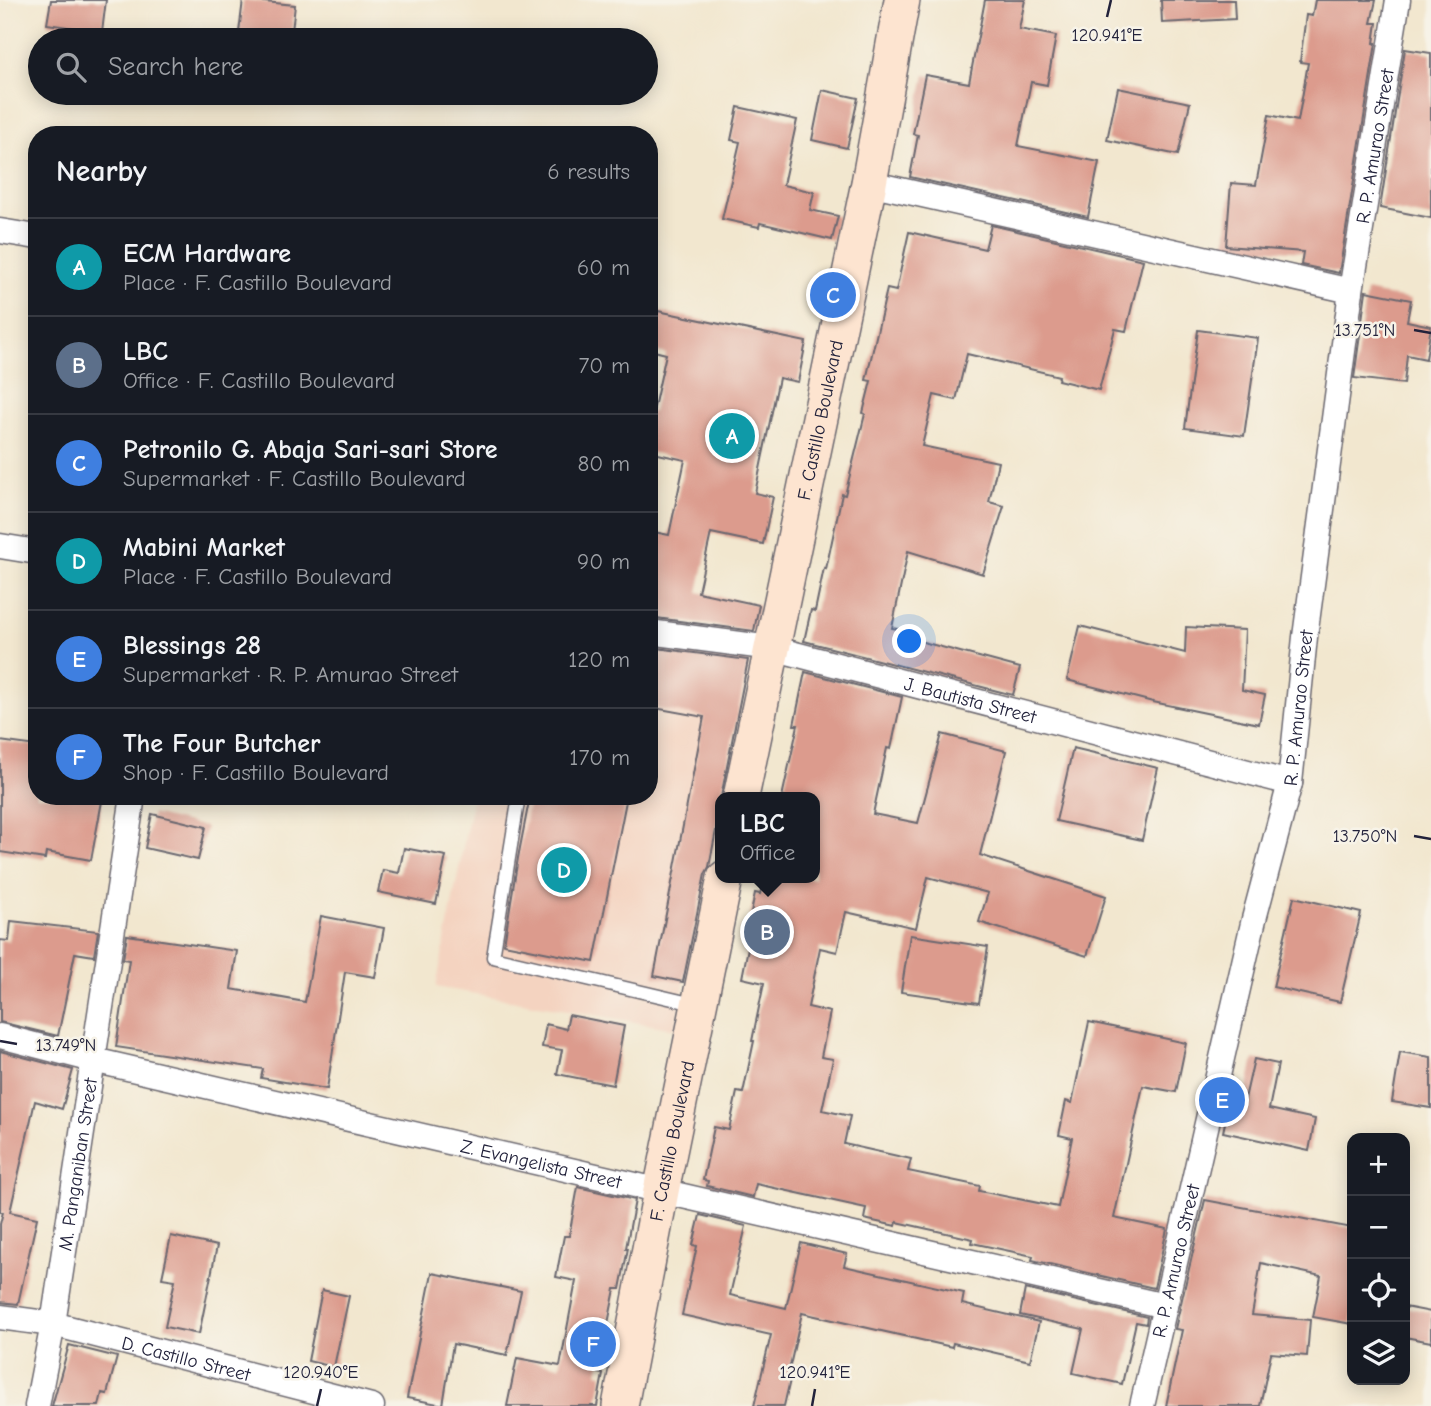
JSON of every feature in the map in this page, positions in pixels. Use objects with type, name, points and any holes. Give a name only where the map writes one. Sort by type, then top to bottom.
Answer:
[{"type":"main road","name":"F. Castillo Boulevard","points":[[742,792],[869,183],[902,0]]},
{"type":"main road","name":"F. Castillo Boulevard","points":[[620,1406],[724,883]]},
{"type":"street","name":"R. P. Amurao Street","points":[[1142,1406],[1254,919],[1290,783],[1351,291],[1398,0]]},
{"type":"street","points":[[869,183],[1351,291]]},
{"type":"street","points":[[0,231],[28,236]]},
{"type":"street","points":[[0,546],[28,551]]},
{"type":"street","name":"J. Bautista Street","points":[[658,633],[772,648],[1290,783]]},
{"type":"street","name":"M. Panganiban Street","points":[[37,1406],[53,1324],[132,805]]},
{"type":"street","name":"Z. Evangelista Street","points":[[0,1036],[93,1060],[1165,1306]]},
{"type":"street","name":"D. Castillo Street","points":[[0,1317],[53,1324],[372,1406]]},
{"type":"lane","points":[[518,805],[493,957],[699,1005]]},
{"type":"shaded area","points":[[658,651],[749,664],[723,792],[715,792],[715,833],[675,1029],[436,987],[471,805],[658,805]]},
{"type":"building","points":[[51,0],[106,0],[102,28],[47,24]]},
{"type":"building","points":[[243,0],[295,5],[292,28],[240,28]]},
{"type":"building","points":[[985,0],[1025,0],[1019,29],[1056,36],[1047,85],[1031,82],[1018,146],[1099,162],[1088,217],[910,177],[918,135],[913,134],[925,75],[969,83]]},
{"type":"building","points":[[1161,0],[1234,0],[1235,19],[1162,23]]},
{"type":"building","points":[[1315,0],[1376,0],[1371,23],[1377,23],[1376,43],[1339,273],[1301,265],[1303,252],[1226,246],[1231,183],[1256,185],[1269,115],[1298,121],[1308,63],[1300,62],[1306,15],[1312,16]]},
{"type":"building","points":[[1405,49],[1431,53],[1431,218],[1380,208]]},
{"type":"building","points":[[1118,88],[1190,103],[1178,155],[1107,140]]},
{"type":"building","points":[[822,90],[858,98],[847,148],[812,140]]},
{"type":"building","points":[[738,107],[797,120],[783,185],[814,192],[810,210],[838,216],[832,240],[760,223],[759,227],[722,219],[740,142],[731,140]]},
{"type":"building","points":[[991,225],[1143,260],[1126,331],[1115,329],[1099,390],[1058,380],[1059,376],[967,354],[956,400],[934,395],[922,446],[998,462],[989,502],[1004,506],[983,574],[908,551],[892,628],[920,633],[919,641],[1020,668],[1013,695],[804,641],[811,610],[815,611],[842,494],[845,495],[865,414],[863,413],[871,381],[866,380],[887,289],[896,291],[909,232],[985,249]]},
{"type":"building","points":[[1366,291],[1411,300],[1407,321],[1431,326],[1426,359],[1407,355],[1404,384],[1354,378]]},
{"type":"building","points":[[658,311],[806,342],[798,382],[779,378],[755,493],[773,497],[763,544],[711,533],[698,592],[759,605],[754,631],[658,618],[658,533],[669,535],[685,460],[658,454],[658,390],[666,354],[658,352]]},
{"type":"building","points":[[1198,330],[1258,338],[1244,436],[1185,428]]},
{"type":"building","points":[[1080,626],[1185,653],[1186,627],[1245,630],[1242,690],[1265,695],[1259,724],[1153,702],[1067,680]]},
{"type":"building","points":[[658,648],[748,660],[722,792],[715,792],[715,836],[683,982],[654,976],[704,717],[658,709]]},
{"type":"building","points":[[805,672],[902,697],[891,749],[887,748],[873,814],[918,823],[942,734],[1006,751],[980,855],[1106,896],[1087,956],[979,922],[988,893],[928,877],[916,928],[846,912],[837,952],[820,948],[808,1007],[830,1012],[821,1057],[833,1059],[822,1110],[850,1116],[844,1144],[911,1159],[908,1171],[980,1186],[979,1191],[1058,1207],[1072,1138],[1059,1135],[1066,1101],[1072,1103],[1089,1022],[1186,1043],[1176,1092],[1143,1086],[1114,1218],[1167,1229],[1154,1288],[1032,1260],[1033,1256],[972,1243],[973,1239],[897,1222],[896,1226],[864,1219],[866,1208],[756,1184],[753,1197],[707,1186],[708,1181],[703,1180],[714,1127],[729,1130],[737,1092],[743,1093],[754,1041],[764,983],[742,978],[755,893],[760,894],[763,883],[820,883],[820,792],[783,792],[798,725],[794,725]]},
{"type":"building","points":[[0,741],[28,745],[28,805],[101,805],[91,860],[46,852],[45,859],[0,852]]},
{"type":"building","points":[[1073,748],[1158,768],[1142,840],[1056,821]]},
{"type":"building","points":[[528,805],[625,805],[594,962],[504,944]]},
{"type":"building","points":[[152,814],[206,827],[198,860],[145,848]]},
{"type":"building","points":[[404,848],[446,856],[436,904],[378,892],[383,870],[399,873]]},
{"type":"building","points":[[1294,897],[1361,913],[1340,1002],[1273,987]]},
{"type":"building","points":[[321,916],[384,928],[375,977],[345,972],[327,1089],[261,1078],[263,1069],[116,1047],[129,960],[123,959],[127,935],[237,951],[231,989],[305,1002]]},
{"type":"building","points":[[11,921],[98,931],[94,956],[75,953],[58,1036],[0,1022],[0,940],[9,941]]},
{"type":"building","points":[[910,935],[988,947],[979,1003],[901,992]]},
{"type":"building","points":[[569,1015],[624,1026],[613,1085],[557,1074],[562,1050],[542,1047],[546,1024],[566,1029]]},
{"type":"building","points":[[0,1051],[73,1070],[62,1109],[35,1101],[10,1212],[37,1218],[18,1304],[0,1302],[0,1224],[3,1212],[0,1212]]},
{"type":"building","points":[[1400,1052],[1431,1057],[1431,1108],[1392,1102]]},
{"type":"building","points":[[1254,1059],[1278,1064],[1269,1109],[1315,1119],[1309,1151],[1223,1132],[1230,1100],[1244,1103]]},
{"type":"building","points":[[578,1187],[635,1200],[620,1289],[615,1289],[598,1373],[603,1374],[597,1406],[507,1406],[517,1358],[560,1366],[576,1281],[556,1277],[564,1236],[569,1236]]},
{"type":"building","points":[[1205,1200],[1347,1227],[1347,1323],[1313,1317],[1321,1276],[1261,1263],[1252,1315],[1310,1320],[1307,1356],[1271,1353],[1260,1406],[1166,1406],[1182,1330],[1175,1329]]},
{"type":"building","points":[[700,1215],[746,1226],[730,1295],[786,1308],[801,1243],[847,1254],[844,1266],[964,1293],[962,1304],[1039,1322],[1030,1361],[953,1343],[952,1347],[802,1313],[787,1379],[790,1380],[784,1406],[754,1406],[771,1335],[682,1315],[697,1246],[693,1245]]},
{"type":"building","points":[[171,1236],[217,1246],[199,1334],[165,1327],[175,1280],[162,1278]]},
{"type":"building","points":[[432,1273],[521,1291],[507,1355],[453,1344],[443,1405],[407,1398]]},
{"type":"building","points":[[1025,1289],[1147,1317],[1146,1324],[1136,1322],[1122,1384],[1073,1373],[1083,1329],[1020,1315]]},
{"type":"building","points":[[322,1290],[349,1296],[334,1367],[308,1361]]},
{"type":"building","points":[[1410,1308],[1431,1312],[1431,1342],[1410,1338]]},
{"type":"building","points":[[69,1345],[117,1357],[107,1394],[102,1393],[99,1406],[52,1406]]},
{"type":"place","name":"Petronilo G. Abaja Sari-sari Store","points":[[833,295]]},
{"type":"place","name":"ECM Hardware","points":[[732,436]]},
{"type":"place","name":"Mabini Market","points":[[564,870]]},
{"type":"place","name":"LBC","points":[[767,932]]},
{"type":"place","name":"Blessings 28","points":[[1222,1100]]},
{"type":"place","name":"The Four Butcher","points":[[593,1344]]}]
